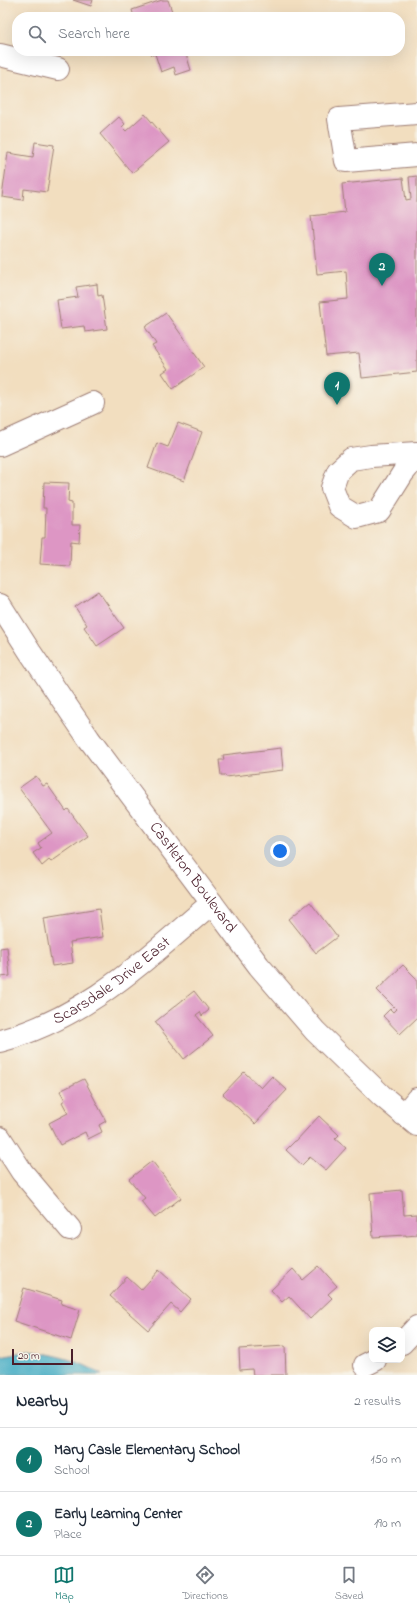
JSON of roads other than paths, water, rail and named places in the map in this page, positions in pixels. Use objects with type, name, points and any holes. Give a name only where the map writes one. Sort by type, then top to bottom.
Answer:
[{"type":"street","points":[[0,55],[58,69]]},
{"type":"street","points":[[417,113],[339,119],[346,161],[417,155]]},
{"type":"street","points":[[0,446],[93,403]]},
{"type":"street","points":[[389,455],[417,455],[403,473],[379,511],[357,517],[339,506],[332,488],[338,471],[351,459],[389,455]]},
{"type":"street","name":"Castleton Boulevard","points":[[3,617],[26,647],[89,739],[260,966],[315,1031],[382,1096],[413,1113]]},
{"type":"street","name":"Scarsdale Drive East","points":[[0,1041],[28,1032],[57,1020],[96,998],[120,981],[212,903]]},
{"type":"street","points":[[0,1138],[22,1172],[70,1228]]},
{"type":"street","points":[[405,1340],[417,1327]]},
{"type":"water","points":[[29,1351],[67,1359],[85,1365],[102,1375],[0,1375],[0,1356]]},
{"type":"place","name":"Early Learning Center","points":[[382,286]]},
{"type":"place","name":"Mary Casle Elementary School","points":[[337,405]]}]
